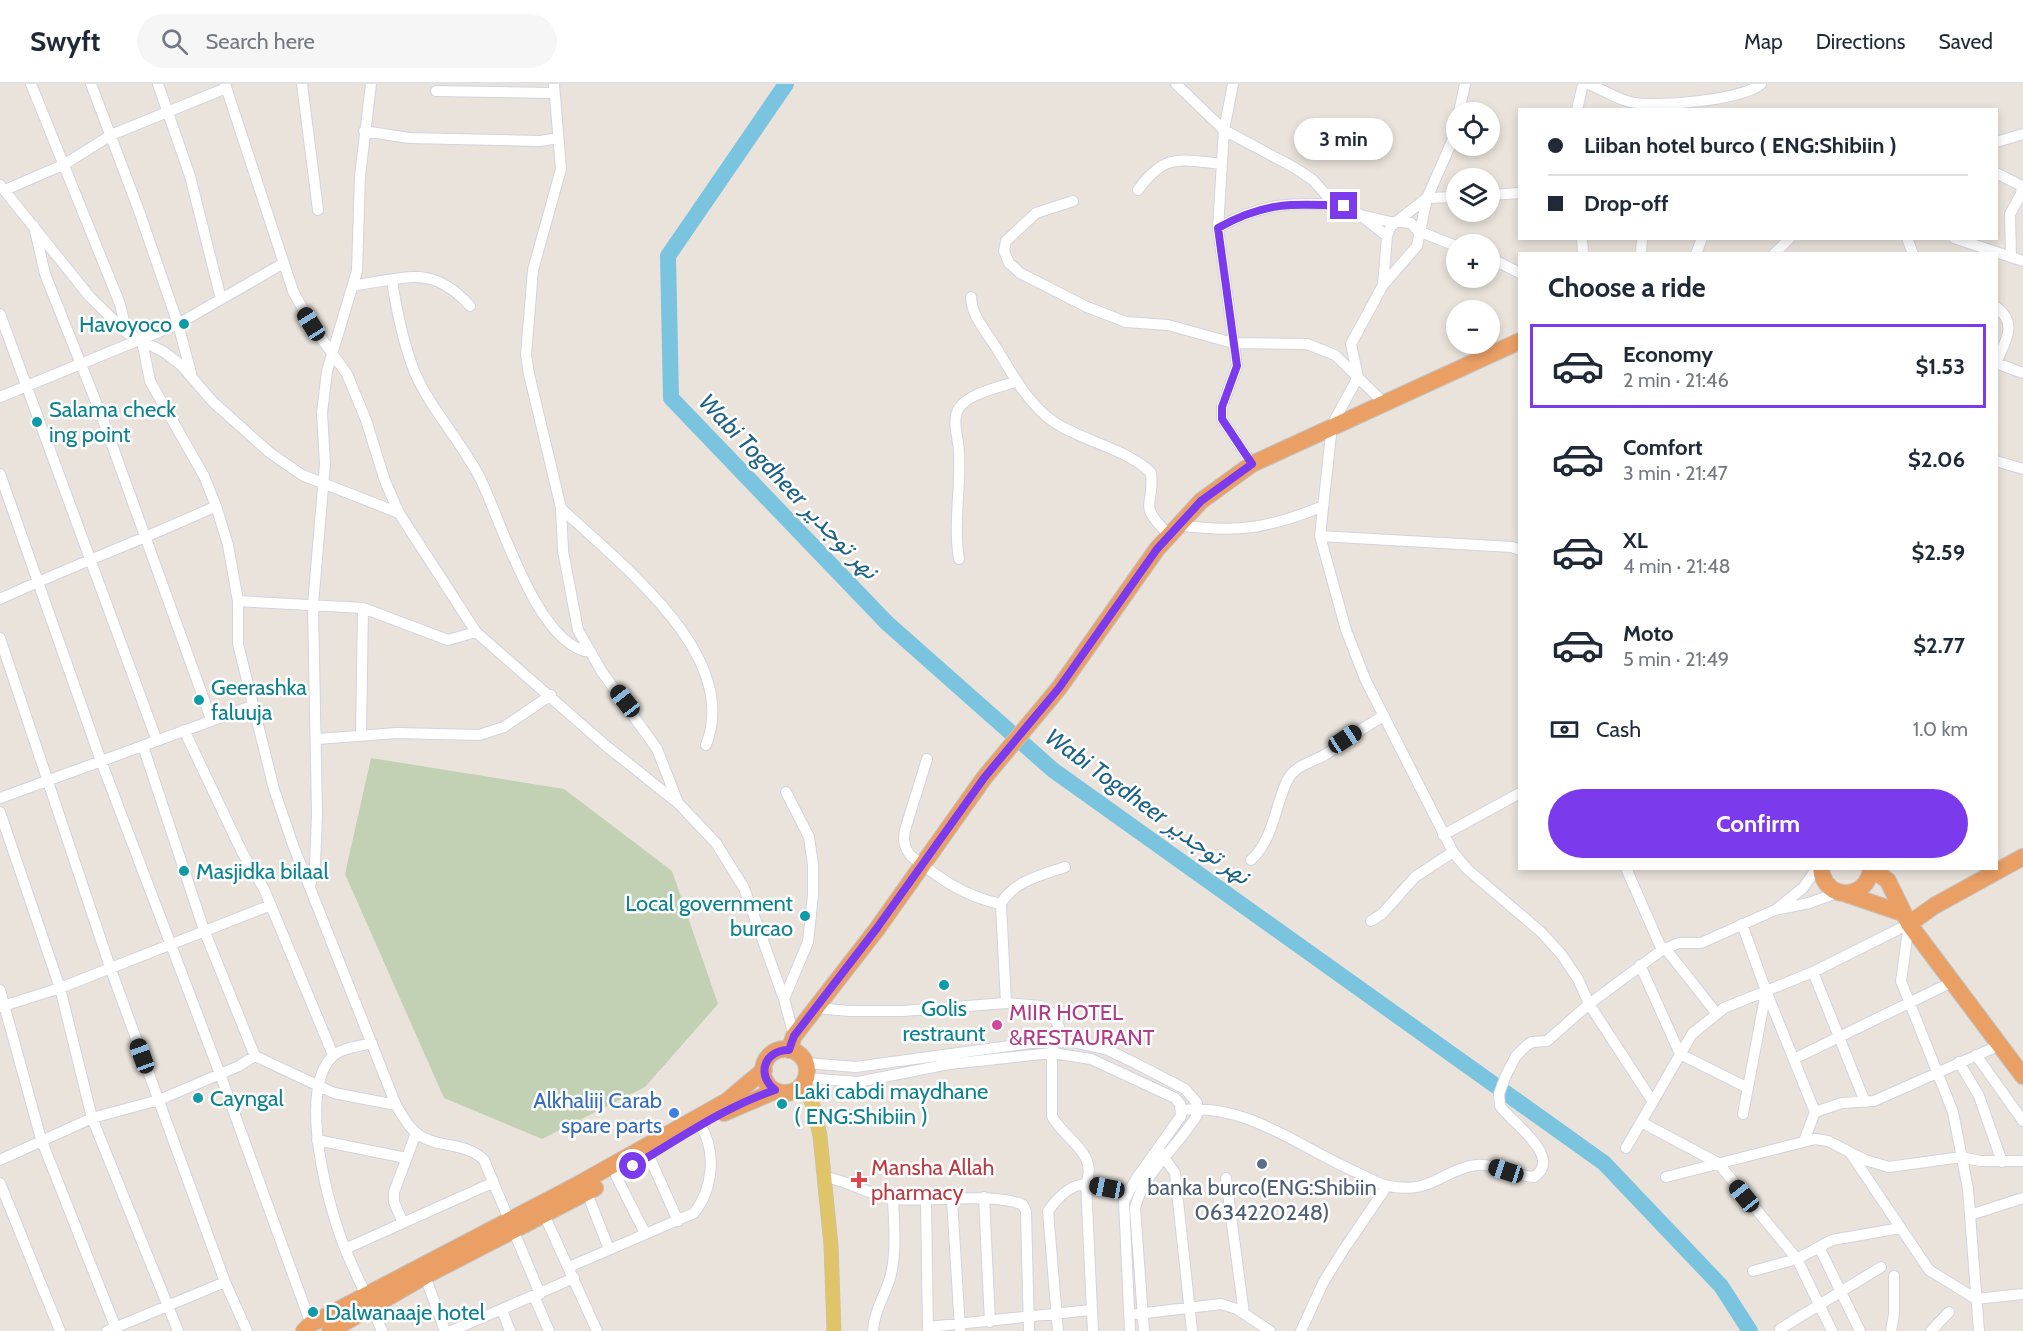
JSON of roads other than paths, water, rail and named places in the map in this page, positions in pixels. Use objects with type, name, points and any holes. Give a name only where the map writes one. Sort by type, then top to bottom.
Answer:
[{"type":"highway","points":[[775,1090],[765,1078],[764,1070],[769,1057],[791,1043],[984,778],[1059,688],[1173,530],[1201,501],[1252,464],[1332,425],[1518,342]]},
{"type":"highway","points":[[1822,870],[1825,882],[1842,894],[1906,919],[2023,857]]},
{"type":"highway","points":[[1842,894],[1861,890],[1867,884],[1870,870]]},
{"type":"highway","points":[[1874,870],[1888,881],[1897,895],[1906,919],[2023,1076]]},
{"type":"highway","points":[[542,1210],[587,1192],[700,1125],[756,1097],[775,1090],[790,1093],[803,1077],[791,1043]]},
{"type":"highway","points":[[310,1329],[542,1210],[727,1101],[764,1070]]},
{"type":"highway","points":[[330,1331],[369,1300],[426,1276],[510,1226]]},
{"type":"main road","points":[[803,1077],[813,1105],[825,1177],[834,1331]]},
{"type":"street","points":[[31,84],[120,304],[127,333]]},
{"type":"street","points":[[91,84],[178,324],[194,382]]},
{"type":"street","points":[[158,84],[190,176],[221,298]]},
{"type":"street","points":[[303,84],[318,210]]},
{"type":"street","points":[[310,887],[315,865],[317,814],[313,605],[325,464],[322,413],[324,391],[355,285],[359,255],[360,176],[371,84]]},
{"type":"street","points":[[1176,84],[1224,130],[1313,180],[1327,196],[1359,214],[1387,238],[1398,253],[1408,253]]},
{"type":"street","points":[[1233,84],[1224,130],[1218,228],[1237,366],[1222,407],[1222,419],[1252,464]]},
{"type":"street","points":[[1461,102],[1465,84]]},
{"type":"street","points":[[1577,108],[1586,84],[1632,102],[1683,106],[1736,93],[1761,84]]},
{"type":"street","points":[[399,513],[286,466],[231,420],[173,358],[127,333],[90,297],[34,224],[2,188],[65,164],[111,135],[225,86],[282,264],[302,309],[347,374],[385,481],[399,513],[476,632],[551,695],[605,745],[678,803],[716,843],[744,888],[784,999],[791,1043]]},
{"type":"street","points":[[436,91],[554,88],[561,169],[533,270],[526,355],[561,507],[563,551],[575,619],[581,636],[591,652],[657,748],[678,803]]},
{"type":"street","points":[[364,131],[409,138],[540,141],[558,138]]},
{"type":"street","points":[[1998,141],[2023,134]]},
{"type":"street","points":[[1446,155],[1427,198],[1418,231],[1419,241],[1383,285],[1351,344],[1358,377],[1332,425],[1321,507],[1320,536],[1346,630],[1382,717],[1453,852],[1467,869],[1540,932],[1561,954],[1578,979],[1589,1004],[1653,1102]]},
{"type":"street","points":[[1138,190],[1150,173],[1161,164],[1176,160],[1222,164]]},
{"type":"street","points":[[1998,174],[2020,183],[2022,194],[2010,214],[2011,256]]},
{"type":"street","points":[[1500,194],[1518,193]]},
{"type":"street","points":[[1383,285],[1387,238],[1398,222],[1427,198],[1446,197]]},
{"type":"street","points":[[1073,201],[1036,213],[1006,241],[1004,251],[1009,263],[1020,273],[1087,307],[1126,322],[1168,325],[1233,343],[1307,344],[1335,355],[1383,402]]},
{"type":"street","points":[[1218,228],[1242,216],[1281,204],[1344,206]]},
{"type":"street","points":[[1359,214],[1411,223],[1418,231],[1446,242]]},
{"type":"street","points":[[34,224],[45,274],[102,417],[144,539],[211,719]]},
{"type":"street","points":[[1776,252],[1788,240]]},
{"type":"street","points":[[1959,240],[1988,252]]},
{"type":"street","points":[[1998,254],[2023,261]]},
{"type":"street","points":[[1500,263],[1518,272]]},
{"type":"street","points":[[0,397],[178,324],[282,264]]},
{"type":"street","points":[[355,285],[423,277],[437,279],[455,290],[470,306]]},
{"type":"street","points":[[392,281],[405,346],[415,372],[430,401],[480,478],[528,588],[563,638],[576,649],[591,652]]},
{"type":"street","points":[[971,297],[977,319],[1017,381],[1053,421],[1146,468],[1151,473],[1148,504],[1151,517],[1173,530],[1212,531],[1271,525],[1321,507]]},
{"type":"street","points":[[1998,309],[2009,318],[2010,325],[1998,360]]},
{"type":"street","points":[[0,314],[157,741]]},
{"type":"street","points":[[142,340],[150,381],[204,476],[216,506],[228,545],[238,601],[238,644],[280,810],[396,1105],[416,1133],[438,1142],[474,1151],[484,1160],[549,1331]]},
{"type":"street","points":[[1998,363],[2023,373]]},
{"type":"street","points":[[959,559],[957,526],[960,454],[956,415],[959,408],[970,398],[1017,381]]},
{"type":"street","points":[[1998,462],[2023,469]]},
{"type":"street","points":[[0,474],[100,761],[220,1074],[310,1329]]},
{"type":"street","points":[[0,599],[90,559],[144,539],[216,506]]},
{"type":"street","points":[[561,507],[614,555],[689,639],[711,691],[714,716],[706,746]]},
{"type":"street","points":[[1320,536],[1512,547],[1518,549]]},
{"type":"street","points":[[238,601],[363,608],[448,640],[476,632]]},
{"type":"street","points":[[361,735],[363,608]]},
{"type":"street","points":[[0,639],[110,967],[225,1282],[247,1331]]},
{"type":"street","points":[[317,738],[361,735],[479,735],[504,727],[551,695]]},
{"type":"street","points":[[0,798],[211,719],[252,706]]},
{"type":"street","points":[[1251,860],[1265,844],[1292,773],[1304,763],[1327,753],[1382,717]]},
{"type":"street","points":[[184,730],[242,852],[271,905],[333,1055]]},
{"type":"street","points":[[143,746],[204,930],[255,1056],[334,1093],[396,1105]]},
{"type":"street","points":[[927,759],[903,840],[911,856],[958,890],[980,900],[1001,904]]},
{"type":"street","points":[[784,999],[808,942],[813,896],[813,865],[809,837],[786,792]]},
{"type":"street","points":[[1443,835],[1518,794]]},
{"type":"street","points":[[0,812],[60,988],[92,1119],[178,1331]]},
{"type":"street","points":[[1371,921],[1382,914],[1415,877],[1453,852]]},
{"type":"street","points":[[1006,1003],[1001,904],[1009,892],[1023,882],[1065,867]]},
{"type":"street","points":[[1627,870],[1664,949],[1717,1014]]},
{"type":"street","points":[[1775,910],[1803,888],[1816,870]]},
{"type":"street","points":[[1182,1110],[1198,1109],[1232,1113],[1263,1124],[1340,1165],[1388,1186],[1407,1189],[1430,1185],[1476,1165],[1489,1166],[1523,1177],[1534,1177],[1540,1173],[1543,1166],[1535,1141],[1500,1106],[1499,1094],[1506,1075],[1521,1051],[1532,1042],[1547,1041],[1589,1004],[1664,949],[1679,943],[1701,943],[1775,910],[1842,894]]},
{"type":"street","points":[[3,1006],[60,988],[271,905]]},
{"type":"street","points":[[1626,1148],[1692,1034],[1724,1008],[1813,972],[1906,919]]},
{"type":"street","points":[[1906,919],[1901,981],[1935,1072],[1953,1112],[1968,1188],[1980,1331]]},
{"type":"street","points":[[1743,924],[1766,992],[1815,1112],[1804,1141]]},
{"type":"street","points":[[1640,965],[1680,1054],[1748,1088]]},
{"type":"street","points":[[1813,972],[1865,1102]]},
{"type":"street","points":[[1794,1059],[1952,982]]},
{"type":"street","points":[[0,990],[41,1140],[113,1330],[225,1282]]},
{"type":"street","points":[[1743,1114],[1766,992]]},
{"type":"street","points":[[816,1008],[850,1011],[903,1011],[1006,1003],[1041,1006],[1052,1013],[1059,1027],[1052,1053],[1052,1116],[1082,1149],[1089,1169],[1086,1184],[1093,1331]]},
{"type":"street","points":[[803,1077],[858,1083],[949,1059],[1056,1041],[1090,1045],[1126,1059],[1185,1089],[1193,1097],[1198,1109],[1191,1125],[1138,1194],[1134,1208],[1144,1331]]},
{"type":"street","points":[[372,1043],[333,1055],[325,1067],[319,1087],[317,1140],[325,1180],[345,1249],[382,1331]]},
{"type":"street","points":[[1815,1112],[1842,1103],[1874,1101],[2000,1045]]},
{"type":"street","points":[[803,1077],[856,1067],[1052,1053],[1091,1059],[1139,1080],[1175,1098],[1182,1110]]},
{"type":"street","points":[[1976,1055],[2023,1122]]},
{"type":"street","points":[[0,1160],[92,1119],[159,1100],[255,1056]]},
{"type":"street","points":[[1959,1062],[1979,1096],[2002,1162]]},
{"type":"street","points":[[856,1067],[858,1083]]},
{"type":"street","points":[[1130,1331],[1124,1214],[1127,1192],[1182,1110]]},
{"type":"street","points":[[1641,1122],[1718,1163],[1797,1259],[1833,1331]]},
{"type":"street","points":[[569,1267],[694,1214],[709,1181],[711,1152],[700,1125]]},
{"type":"street","points":[[403,1223],[394,1202],[394,1192],[416,1133]]},
{"type":"street","points":[[317,1140],[406,1158]]},
{"type":"street","points":[[1666,1177],[1804,1141],[1828,1141],[1889,1167],[1961,1157],[2002,1162],[2023,1161]]},
{"type":"street","points":[[1156,1149],[1165,1157],[1175,1173],[1192,1331]]},
{"type":"street","points":[[1850,1152],[1929,1270],[1976,1299],[2023,1294]]},
{"type":"street","points":[[649,1156],[678,1221]]},
{"type":"street","points":[[616,1176],[645,1233]]},
{"type":"street","points":[[825,1177],[839,1179],[893,1199],[926,1201],[984,1197],[1019,1202],[1025,1207],[1029,1331]]},
{"type":"street","points":[[1226,1178],[1245,1314]]},
{"type":"street","points":[[0,1183],[60,1331]]},
{"type":"street","points":[[345,1249],[492,1184]]},
{"type":"street","points":[[1058,1331],[1048,1211],[1064,1191],[1086,1184],[1127,1192]]},
{"type":"street","points":[[1301,1331],[1342,1252],[1388,1186]]},
{"type":"street","points":[[587,1192],[609,1249]]},
{"type":"street","points":[[984,1197],[990,1322]]},
{"type":"street","points":[[1970,1215],[2023,1198]]},
{"type":"street","points":[[873,1331],[875,1310],[890,1278],[894,1250],[893,1199]]},
{"type":"street","points":[[952,1200],[960,1328]]},
{"type":"street","points":[[926,1201],[928,1329],[960,1328],[990,1322],[1091,1310]]},
{"type":"street","points":[[542,1210],[597,1331]]},
{"type":"street","points":[[1753,1271],[1797,1259],[1832,1240],[1901,1228]]},
{"type":"street","points":[[1819,1247],[1860,1331]]},
{"type":"street","points":[[1780,1329],[1881,1268]]},
{"type":"street","points":[[426,1276],[445,1331]]},
{"type":"street","points":[[1891,1331],[1894,1314],[1894,1276]]},
{"type":"street","points":[[451,1331],[574,1278]]},
{"type":"street","points":[[1128,1314],[1221,1304],[1245,1314],[1270,1331]]},
{"type":"street","points":[[502,1310],[510,1331]]},
{"type":"street","points":[[1931,1331],[1948,1312]]},
{"type":"waterway","name":"Wabi Togdheer نهر توجدير","points":[[786,84],[668,256],[671,398],[887,623],[1053,770],[1604,1163],[1721,1286],[1750,1331]]},
{"type":"place","name":"Havoyoco","points":[[184,324]]},
{"type":"place","name":"Salama check ing point","points":[[37,422]]},
{"type":"place","name":"Geerashka faluuja","points":[[199,700]]},
{"type":"place","name":"Masjidka bilaal","points":[[184,871]]},
{"type":"place","name":"Local government burcao","points":[[805,916]]},
{"type":"place","name":"Golis restraunt","points":[[944,985]]},
{"type":"place","name":"MIIR HOTEL &RESTAURANT","points":[[997,1025]]},
{"type":"place","name":"Cayngal","points":[[198,1098]]},
{"type":"place","name":"Laki cabdi maydhane ( ENG:Shibiin )","points":[[782,1104]]},
{"type":"place","name":"Alkhaliij Carab spare parts","points":[[674,1113]]},
{"type":"place","name":"banka burco(ENG:Shibiin 0634220248)","points":[[1262,1164]]},
{"type":"place","name":"Mansha Allah pharmacy","points":[[859,1180]]},
{"type":"place","name":"Dalwanaaje hotel","points":[[313,1312]]}]
